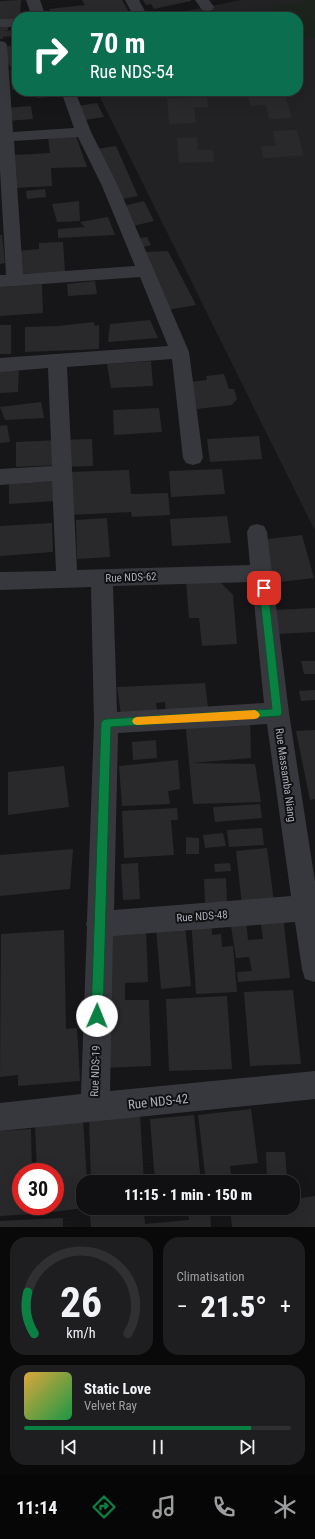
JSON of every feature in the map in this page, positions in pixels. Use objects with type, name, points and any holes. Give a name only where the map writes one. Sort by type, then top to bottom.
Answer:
[{"type":"street","points":[[33,0],[37,12]]},
{"type":"street","points":[[132,0],[138,12]]},
{"type":"street","points":[[0,23],[12,22]]},
{"type":"street","points":[[4,44],[3,137],[7,280],[146,271]]},
{"type":"street","points":[[70,96],[83,132],[110,186],[180,352],[193,458]]},
{"type":"street","points":[[3,137],[83,132]]},
{"type":"street","points":[[0,365],[180,352]]},
{"type":"street","points":[[57,361],[67,579]]},
{"type":"street","points":[[0,476],[62,474]]},
{"type":"street","name":"Rue Massamba Niang","points":[[257,532],[277,713],[315,969]]},
{"type":"street","name":"Rue NDS-62","points":[[0,582],[262,573]]},
{"type":"street","name":"Rue NDS-19","points":[[94,1108],[106,723],[102,578]]},
{"type":"street","points":[[106,723],[277,713]]},
{"type":"street","name":"Rue NDS-48","points":[[99,924],[305,908]]},
{"type":"street","name":"Rue NDS-42","points":[[0,1117],[315,1085]]},
{"type":"shaded area","points":[[241,0],[315,0],[315,531],[99,96],[303,96],[303,12],[182,12]]},
{"type":"shaded area","points":[[315,0],[315,38],[303,39],[303,12],[251,12]]},
{"type":"building","points":[[21,0],[20,12],[12,12],[12,19],[0,19],[0,1]]},
{"type":"building","points":[[82,0],[122,0],[129,12],[51,12],[49,9],[85,5]]},
{"type":"building","points":[[143,0],[191,1],[154,9],[151,4],[146,5]]},
{"type":"building","points":[[8,25],[8,30],[3,31],[12,30],[12,36],[3,37],[3,39],[0,39],[0,26]]},
{"type":"building","points":[[3,46],[12,46],[12,67],[10,67],[10,65],[4,65]]},
{"type":"building","points":[[10,70],[12,70],[12,90]]},
{"type":"building","points":[[37,96],[50,97],[37,98]]},
{"type":"building","points":[[248,96],[286,96],[292,118],[269,119],[266,105],[251,106]]},
{"type":"building","points":[[207,97],[208,107],[194,107],[196,123],[169,124],[167,98]]},
{"type":"building","points":[[97,103],[104,117],[84,120],[77,106]]},
{"type":"building","points":[[31,106],[33,119],[7,121],[6,108]]},
{"type":"building","points":[[297,130],[304,156],[263,158],[261,146],[276,146],[273,131]]},
{"type":"building","points":[[76,136],[87,167],[51,168],[52,186],[15,188],[14,155],[50,153],[48,137]]},
{"type":"building","points":[[197,137],[198,150],[213,150],[214,162],[179,163],[177,138]]},
{"type":"building","points":[[116,146],[138,196],[118,200],[96,149]]},
{"type":"building","points":[[45,189],[46,197],[27,199],[26,191]]},
{"type":"building","points":[[79,201],[80,221],[57,222],[52,204]]},
{"type":"building","points":[[144,201],[154,221],[133,226],[124,206]]},
{"type":"building","points":[[108,217],[115,235],[58,238],[58,229],[85,227],[80,222]]},
{"type":"building","points":[[0,235],[2,235],[5,263],[0,264]]},
{"type":"building","points":[[147,237],[151,245],[139,248],[134,239]]},
{"type":"building","points":[[63,242],[65,272],[18,274],[17,251],[39,249],[39,243]]},
{"type":"building","points":[[168,251],[196,305],[167,310],[144,252]]},
{"type":"building","points":[[95,281],[97,294],[68,296],[67,284]]},
{"type":"building","points":[[42,284],[43,313],[0,316],[0,287]]},
{"type":"building","points":[[150,320],[158,338],[108,342],[110,324]]},
{"type":"building","points":[[94,322],[95,326],[99,325],[99,349],[25,352],[25,327],[58,326]]},
{"type":"building","points":[[0,325],[11,325],[11,354],[0,354]]},
{"type":"building","points":[[151,361],[153,386],[111,388],[107,364]]},
{"type":"building","points":[[19,370],[18,392],[0,393],[0,371]]},
{"type":"building","points":[[224,374],[229,389],[234,389],[237,399],[232,405],[197,409],[189,382],[207,380],[206,376]]},
{"type":"building","points":[[41,402],[44,418],[5,420],[0,407]]},
{"type":"building","points":[[159,408],[162,432],[114,435],[113,410]]},
{"type":"building","points":[[7,425],[10,442],[0,443],[0,426]]},
{"type":"building","points":[[259,436],[262,459],[210,462],[207,439]]},
{"type":"building","points":[[92,439],[93,466],[62,467],[62,440]]},
{"type":"building","points":[[59,440],[60,465],[16,467],[16,442]]},
{"type":"building","points":[[222,469],[225,494],[171,497],[169,471]]},
{"type":"building","points":[[129,470],[131,494],[168,493],[170,515],[132,517],[131,512],[69,515],[68,472]]},
{"type":"building","points":[[55,477],[56,501],[9,504],[9,480]]},
{"type":"building","points":[[227,516],[231,543],[172,546],[170,519]]},
{"type":"building","points":[[107,518],[110,557],[77,559],[76,520]]},
{"type":"building","points":[[52,523],[53,552],[0,556],[0,526]]},
{"type":"building","points":[[302,535],[314,578],[271,583],[260,540]]},
{"type":"building","points":[[217,579],[233,595],[237,644],[202,646],[199,618],[189,618],[186,581]]},
{"type":"building","points":[[315,608],[315,632],[277,634],[274,610]]},
{"type":"building","points":[[301,661],[315,661],[315,674],[304,674]]},
{"type":"building","points":[[205,683],[209,715],[166,718],[165,702],[156,703],[158,718],[122,722],[117,687]]},
{"type":"building","points":[[315,690],[315,700],[301,701],[299,691]]},
{"type":"building","points":[[250,716],[251,758],[191,763],[255,764],[261,802],[193,804],[185,720]]},
{"type":"building","points":[[315,730],[315,799],[310,800],[296,731]]},
{"type":"building","points":[[156,740],[157,758],[133,760],[132,742]]},
{"type":"building","points":[[178,760],[180,789],[168,791],[170,804],[122,806],[119,766]]},
{"type":"building","points":[[64,766],[69,807],[8,815],[8,772]]},
{"type":"building","points":[[260,804],[262,818],[215,822],[213,807]]},
{"type":"building","points":[[177,808],[178,820],[171,820],[174,855],[124,858],[122,811]]},
{"type":"building","points":[[262,828],[264,845],[229,847],[227,830]]},
{"type":"building","points":[[223,833],[226,846],[205,848],[203,835]]},
{"type":"building","points":[[186,837],[199,838],[199,854],[186,854]]},
{"type":"building","points":[[267,848],[274,902],[242,905],[236,851]]},
{"type":"building","points":[[73,849],[70,889],[0,896],[0,855]]},
{"type":"building","points":[[138,863],[140,899],[123,900],[121,864]]},
{"type":"building","points":[[230,863],[231,871],[215,872],[214,864]]},
{"type":"building","points":[[226,878],[227,902],[205,903],[204,879]]},
{"type":"building","points":[[283,915],[290,978],[238,982],[237,972],[252,971],[249,957],[236,958],[230,920],[246,919],[248,940],[263,939],[260,918]]},
{"type":"building","points":[[211,917],[212,935],[221,934],[222,947],[233,946],[237,992],[196,994],[191,918]]},
{"type":"building","points":[[185,925],[191,986],[161,989],[156,927]]},
{"type":"building","points":[[146,927],[148,982],[125,983],[125,1000],[149,1000],[151,1066],[102,1068],[101,928]]},
{"type":"building","points":[[64,930],[66,1029],[77,1028],[80,1081],[18,1086],[18,1075],[0,1077],[1,934]]},
{"type":"building","points":[[293,990],[301,1064],[250,1066],[244,992]]},
{"type":"building","points":[[227,996],[232,1069],[169,1071],[166,999]]},
{"type":"building","points":[[251,1109],[258,1163],[230,1166],[231,1175],[205,1175],[198,1115]]},
{"type":"building","points":[[140,1114],[144,1175],[91,1175],[89,1118]]},
{"type":"building","points":[[194,1115],[200,1175],[154,1175],[150,1119]]},
{"type":"building","points":[[83,1119],[87,1175],[76,1175],[76,1209],[64,1211],[64,1163],[37,1163],[35,1124]]},
{"type":"building","points":[[31,1129],[32,1163],[12,1163],[12,1215],[16,1215],[0,1216],[0,1131]]},
{"type":"building","points":[[266,1152],[285,1152],[287,1175],[267,1175]]},
{"type":"building","points":[[315,1196],[315,1227],[232,1227],[231,1215],[300,1215],[300,1198]]},
{"type":"building","points":[[144,1215],[145,1224],[189,1220],[189,1215],[210,1215],[211,1227],[91,1227],[90,1216]]},
{"type":"building","points":[[63,1218],[63,1227],[0,1227],[0,1221]]},
{"type":"slow traffic","points":[[137,721],[255,715]]},
{"type":"route","points":[[97,1016],[106,723],[277,713],[264,588]]}]
